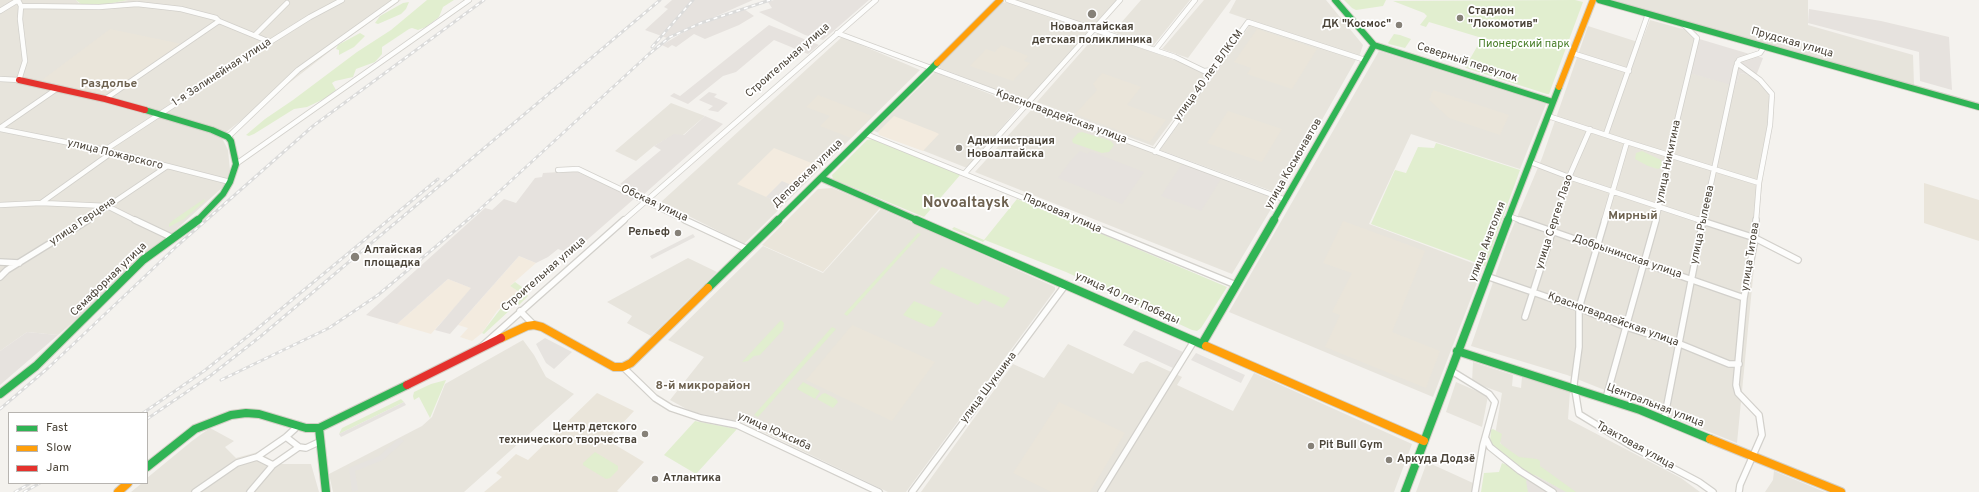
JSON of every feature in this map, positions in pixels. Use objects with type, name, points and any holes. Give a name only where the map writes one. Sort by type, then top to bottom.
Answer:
[{"type":"street","points":[[0,11],[18,0],[21,6],[20,19],[25,61],[19,80]]},
{"type":"street","name":"1-я Залинейная улица","points":[[105,150],[270,42],[310,17],[342,0]]},
{"type":"street","points":[[228,137],[298,70],[396,0]]},
{"type":"street","points":[[0,79],[19,80],[59,87],[194,123],[228,137],[231,141],[236,164],[469,0]]},
{"type":"street","name":"Строительная улица","points":[[320,428],[480,348],[645,200],[876,0]]},
{"type":"street","name":"Деповская улица","points":[[623,367],[631,363],[866,134],[1000,0]]},
{"type":"street","points":[[1008,0],[1175,57],[1204,71],[1214,70]]},
{"type":"street","points":[[965,173],[1120,0]]},
{"type":"street","points":[[1155,50],[1195,0]]},
{"type":"street","points":[[1335,0],[1374,45]]},
{"type":"street","name":"улица Анатолия","points":[[1405,492],[1457,351],[1593,0]]},
{"type":"street","name":"Прудская улица","points":[[1599,0],[1979,107]]},
{"type":"street","points":[[254,35],[287,3]]},
{"type":"street","points":[[21,6],[99,7],[137,4],[181,9],[216,18],[219,22],[270,42]]},
{"type":"street","points":[[1606,134],[1648,14]]},
{"type":"street","points":[[105,99],[219,22]]},
{"type":"street","name":"улица 40 лет ВЛКСМ","points":[[1155,152],[1248,22],[1365,60]]},
{"type":"street","name":"улица Никитина","points":[[1606,398],[1643,262],[1660,206],[1669,154],[1697,38],[1682,23]]},
{"type":"street","name":"Красногвардейская улица","points":[[837,33],[1286,200]]},
{"type":"street","name":"улица Космонавтов","points":[[1202,344],[1374,45]]},
{"type":"street","name":"Северный переулок","points":[[1374,45],[1554,102]]},
{"type":"street","points":[[1737,63],[1739,60],[1760,53],[1764,47]]},
{"type":"street","points":[[1572,53],[1629,71]]},
{"type":"street","name":"улица Рылеева","points":[[1664,420],[1703,220],[1737,63]]},
{"type":"street","name":"улица Титова","points":[[1737,63],[1760,80],[1772,94],[1770,125],[1759,183],[1755,238],[1744,298],[1736,384],[1738,393],[1759,415],[1762,435],[1740,485],[1739,492]]},
{"type":"street","name":"улица Пожарского","points":[[0,129],[59,87]]},
{"type":"street","points":[[1548,116],[1759,183]]},
{"type":"street","name":"улица Пожарского","points":[[0,129],[105,150],[111,153],[230,182]]},
{"type":"street","name":"улица Сергея Лазо","points":[[1525,317],[1569,177],[1590,129]]},
{"type":"street","name":"Парковая улица","points":[[866,134],[965,173],[1236,285]]},
{"type":"street","points":[[1575,388],[1574,384],[1579,346],[1580,308],[1627,142]]},
{"type":"street","points":[[41,203],[111,153]]},
{"type":"street","points":[[1530,162],[1569,177],[1755,238],[1798,260]]},
{"type":"street","name":"Семафорная улица","points":[[0,394],[36,366],[143,260],[203,216],[223,194],[230,182],[236,164]]},
{"type":"street","name":"улица Герцена","points":[[0,277],[7,270],[62,237],[166,167]]},
{"type":"street","name":"Обская улица","points":[[558,170],[578,170],[747,249]]},
{"type":"street","name":"улица 40 лет Победы","points":[[821,178],[1424,441]]},
{"type":"street","points":[[0,205],[41,203],[106,206],[173,238]]},
{"type":"street","name":"Добрынинская улица","points":[[1509,216],[1744,298]]},
{"type":"street","points":[[0,262],[19,263]]},
{"type":"street","name":"Красногвардейская улица","points":[[1486,276],[1580,308],[1626,327],[1680,344],[1729,364],[1739,364]]},
{"type":"street","name":"улица Шукшина","points":[[912,492],[1066,284]]},
{"type":"street","points":[[520,311],[534,325],[542,327],[605,364],[614,367],[623,367]]},
{"type":"street","points":[[480,348],[518,330],[534,325]]},
{"type":"street","points":[[1101,492],[1194,340]]},
{"type":"street","name":"Центральная улица","points":[[1457,351],[1606,398],[1841,492]]},
{"type":"street","name":"улица Южсиба","points":[[623,367],[655,398],[671,408],[701,418],[737,425],[879,492]]},
{"type":"street","points":[[1450,370],[1489,394],[1494,399],[1494,410],[1486,438],[1475,492]]},
{"type":"street","name":"Трактовая улица","points":[[1575,388],[1579,414],[1633,447],[1699,482],[1713,492]]},
{"type":"street","points":[[148,466],[175,444],[204,425],[223,417],[239,414],[259,414],[299,425],[320,428],[326,492]]},
{"type":"street","points":[[195,492],[223,471],[237,463],[257,457],[286,437],[299,425]]},
{"type":"street","points":[[286,437],[299,447],[306,448],[321,441]]},
{"type":"street","points":[[1486,438],[1490,447],[1520,471],[1553,492]]},
{"type":"street","points":[[250,492],[273,465],[299,447]]},
{"type":"street","points":[[257,457],[273,465]]},
{"type":"street","points":[[118,492],[127,484]]},
{"type":"shaded area","points":[[0,0],[76,0],[79,3],[107,4],[128,0],[401,0],[338,45],[221,136],[228,150],[230,170],[224,186],[92,306],[58,335],[27,332],[0,351]]},
{"type":"shaded area","points":[[672,0],[753,0],[667,38],[645,30],[668,9],[664,7]]},
{"type":"shaded area","points":[[774,0],[869,0],[823,40],[805,35],[759,12],[772,8],[768,2]]},
{"type":"shaded area","points":[[1010,0],[1117,0],[1095,24],[1087,25]]},
{"type":"shaded area","points":[[1141,0],[1190,0],[1153,46],[1113,32]]},
{"type":"shaded area","points":[[1204,0],[1231,0],[1188,58],[1162,49]]},
{"type":"shaded area","points":[[1236,0],[1326,0],[1363,45],[1359,57],[1229,13]]},
{"type":"shaded area","points":[[1607,0],[1808,0],[1808,25],[1913,55],[1914,85]]},
{"type":"shaded area","points":[[1008,2],[1089,31],[1029,100],[1025,101],[940,68],[939,63],[1000,3]]},
{"type":"shaded area","points":[[744,9],[754,16],[739,25],[705,39],[694,34],[676,47],[672,45],[668,48],[662,45],[689,29]]},
{"type":"shaded area","points":[[1809,9],[1881,21],[1949,37],[1952,90],[1920,81],[1919,52],[1808,23]]},
{"type":"shaded area","points":[[1650,20],[1697,33],[1686,72],[1736,85],[1740,73],[1756,76],[1771,91],[1737,443],[1567,375],[1471,346],[1509,236],[1542,158],[1588,26],[1641,43]]},
{"type":"shaded area","points":[[769,25],[819,45],[808,54],[774,40],[736,72],[723,76],[688,104],[670,96],[674,93],[680,96]]},
{"type":"shaded area","points":[[1250,25],[1357,58],[1280,194],[1160,150]]},
{"type":"shaded area","points":[[110,29],[182,44],[106,96],[42,80]]},
{"type":"shaded area","points":[[1257,29],[1317,49],[1292,89],[1247,74],[1251,68],[1234,62]]},
{"type":"shaded area","points":[[1098,33],[1208,72],[1153,146],[1037,102]]},
{"type":"shaded area","points":[[842,37],[920,70],[744,244],[661,202]]},
{"type":"shaded area","points":[[1696,38],[1763,58],[1756,76],[1740,73],[1736,86],[1685,72]]},
{"type":"shaded area","points":[[1001,45],[1028,56],[1024,61],[1030,63],[1013,81],[970,66],[986,49],[995,52]]},
{"type":"shaded area","points":[[1379,51],[1546,104],[1520,169],[1411,134],[1369,224],[1483,267],[1433,397],[1229,312]]},
{"type":"shaded area","points":[[935,72],[1020,106],[967,168],[874,131]]},
{"type":"shaded area","points":[[1102,73],[1141,87],[1127,105],[1166,120],[1150,142],[1075,114],[1097,90],[1093,84]]},
{"type":"shaded area","points":[[1433,90],[1509,115],[1500,135],[1449,118],[1429,100]]},
{"type":"shaded area","points":[[709,92],[717,94],[714,97],[728,103],[718,112],[708,110],[713,106],[699,100]]},
{"type":"shaded area","points":[[818,95],[872,116],[851,138],[820,126],[830,116],[806,107]]},
{"type":"shaded area","points":[[671,103],[705,116],[683,135],[674,135],[654,146],[636,161],[615,151]]},
{"type":"shaded area","points":[[1033,108],[1277,199],[1232,274],[975,172]]},
{"type":"shaded area","points":[[1228,111],[1282,129],[1262,162],[1207,143]]},
{"type":"shaded area","points":[[705,116],[723,124],[643,195],[620,184],[661,150],[654,146],[674,134],[684,135]]},
{"type":"shaded area","points":[[894,116],[939,134],[923,151],[879,135],[878,132]]},
{"type":"shaded area","points":[[774,148],[819,166],[782,204],[737,184]]},
{"type":"shaded area","points":[[1080,151],[1088,154],[1090,151],[1144,172],[1122,204],[1058,178]]},
{"type":"shaded area","points":[[1182,164],[1221,179],[1201,211],[1161,196]]},
{"type":"shaded area","points":[[575,171],[635,198],[571,254],[558,249],[548,257],[536,263],[519,256],[450,334],[435,330],[471,288],[448,279],[397,324],[366,315],[485,208],[492,210],[504,199],[516,203],[535,178],[542,177],[543,173]]},
{"type":"shaded area","points":[[782,181],[798,188],[782,204],[766,197]]},
{"type":"shaded area","points":[[1924,183],[1979,200],[1979,241],[1924,223]]},
{"type":"shaded area","points":[[832,188],[880,208],[823,272],[762,245],[818,189]]},
{"type":"shaded area","points":[[881,209],[1055,287],[1055,290],[906,492],[888,492],[742,422],[692,412],[670,400],[704,357],[668,340],[763,246],[823,273]]},
{"type":"shaded area","points":[[1343,221],[1425,251],[1392,332],[1440,351],[1426,388],[1325,347],[1340,315],[1332,312],[1352,273],[1323,263]]},
{"type":"shaded area","points":[[693,234],[695,237],[652,259],[650,256]]},
{"type":"shaded area","points":[[519,256],[536,263],[510,286],[519,291],[497,311],[482,333],[472,341],[460,337],[468,328],[458,325]]},
{"type":"shaded area","points":[[688,258],[717,272],[651,336],[627,323],[632,316],[607,302]]},
{"type":"shaded area","points":[[448,279],[472,288],[431,334],[397,324]]},
{"type":"shaded area","points":[[852,325],[935,362],[892,421],[806,380]]},
{"type":"shaded area","points":[[1134,330],[1183,352],[1173,368],[1123,345]]},
{"type":"shaded area","points":[[27,332],[58,335],[0,385],[0,351]]},
{"type":"shaded area","points":[[545,338],[572,352],[554,369],[546,363],[536,344]]},
{"type":"shaded area","points":[[523,340],[534,355],[546,377],[574,394],[464,492],[333,492],[329,474],[422,426],[432,417],[445,384]]},
{"type":"shaded area","points":[[1068,344],[1133,374],[1140,363],[1147,361],[1182,377],[1177,385],[1233,411],[1254,373],[1412,444],[1394,492],[921,492],[1013,364],[1044,378]]},
{"type":"shaded area","points":[[1196,353],[1245,375],[1241,383],[1191,360]]},
{"type":"shaded area","points":[[1473,362],[1513,375],[1512,386],[1521,388],[1522,377],[1570,392],[1568,419],[1681,478],[1700,492],[1568,492],[1516,466],[1495,435],[1502,393],[1472,382]]},
{"type":"shaded area","points":[[1456,382],[1488,396],[1482,427],[1446,412]]},
{"type":"shaded area","points":[[597,393],[634,411],[607,440],[644,462],[617,491],[619,492],[484,492],[502,477],[496,473],[516,454],[528,460]]},
{"type":"shaded area","points":[[404,402],[406,405],[341,437],[339,434]]},
{"type":"shaded area","points":[[1059,402],[1125,433],[1090,492],[1051,492],[1013,473]]},
{"type":"shaded area","points":[[210,428],[234,441],[225,447],[236,458],[258,452],[279,464],[311,464],[319,492],[131,492],[141,484],[148,484],[148,477]]},
{"type":"shaded area","points":[[399,438],[404,441],[383,460],[355,471],[358,490],[352,492],[349,468],[379,456]]},
{"type":"shaded area","points":[[1427,462],[1473,483],[1472,492],[1416,492]]},
{"type":"shaded area","points":[[1516,466],[1568,492],[1505,492]]},
{"type":"shaded area","points":[[1774,471],[1825,492],[1765,492],[1773,480]]},
{"type":"green space","points":[[76,0],[128,0],[107,4],[81,4]]},
{"type":"green space","points":[[427,0],[454,0],[443,7],[439,17],[426,27],[418,30],[412,28],[409,29],[382,47],[382,54],[375,62],[356,69],[353,77],[332,83],[336,90],[326,98],[307,107],[294,109],[254,134],[249,136],[246,135],[265,119],[357,52],[391,30]]},
{"type":"green space","points":[[1344,0],[1386,0],[1383,6],[1356,10]]},
{"type":"green space","name":"Пионерский парк","points":[[1575,0],[1583,2],[1549,94],[1466,68],[1462,63],[1467,64],[1482,38],[1429,22],[1426,27],[1420,25],[1427,16],[1424,13],[1393,1]]},
{"type":"green space","points":[[409,2],[406,9],[401,14],[378,24],[375,23],[380,16],[403,3]]},
{"type":"green space","points":[[360,33],[365,36],[354,47],[339,55],[339,50],[336,49],[338,45]]},
{"type":"green space","points":[[1394,34],[1411,39],[1405,48],[1388,43]]},
{"type":"green space","points":[[1082,132],[1111,141],[1114,145],[1109,152],[1102,153],[1073,143],[1072,140],[1078,133]]},
{"type":"green space","points":[[873,139],[961,174],[924,217],[833,179],[832,175],[867,140]]},
{"type":"green space","points":[[1436,143],[1520,170],[1485,266],[1371,224],[1395,170],[1406,173],[1418,147],[1434,148]]},
{"type":"green space","points":[[1642,151],[1661,160],[1663,166],[1658,169],[1648,166],[1635,159],[1636,153]]},
{"type":"green space","points":[[204,199],[205,201],[184,219],[169,227],[169,224],[172,221]]},
{"type":"green space","points":[[1017,199],[1227,287],[1201,328],[1197,331],[1192,330],[1066,272],[985,240],[983,242],[952,229],[954,227],[984,240]]},
{"type":"green space","points":[[918,233],[921,234],[847,316],[844,314]]},
{"type":"green space","points":[[942,267],[1010,298],[1003,308],[983,299],[978,305],[929,283]]},
{"type":"green space","points":[[515,282],[522,287],[528,296],[519,305],[507,301],[518,291],[510,286]]},
{"type":"green space","points":[[914,301],[943,313],[934,326],[930,327],[903,315]]},
{"type":"green space","points":[[502,307],[510,310],[484,334],[482,333]]},
{"type":"green space","points":[[781,320],[784,323],[783,330],[760,355],[754,356],[748,361],[742,362]]},
{"type":"green space","points":[[832,327],[836,329],[758,417],[754,415]]},
{"type":"green space","points":[[446,380],[430,418],[419,397],[414,400],[414,392],[431,384]]},
{"type":"green space","points":[[803,382],[820,391],[815,399],[797,389]]},
{"type":"green space","points":[[825,393],[836,399],[838,402],[833,408],[817,399]]},
{"type":"green space","points":[[401,399],[404,402],[339,434],[342,428]]},
{"type":"green space","points":[[695,421],[737,429],[696,474],[664,455]]},
{"type":"green space","points":[[1493,429],[1502,434],[1500,443],[1505,447],[1519,457],[1537,459],[1540,461],[1540,466],[1576,492],[1566,492],[1535,475],[1526,481],[1528,492],[1481,492],[1484,473],[1499,472],[1502,463],[1507,465],[1508,463],[1493,447],[1490,441],[1491,430]]},
{"type":"green space","points":[[595,452],[618,466],[618,470],[610,478],[606,479],[583,465],[583,463]]},
{"type":"railway","points":[[0,409],[48,368],[178,245],[313,126],[484,0]]},
{"type":"railway","points":[[148,418],[210,376],[261,336],[660,0]]},
{"type":"railway","points":[[652,47],[693,0]]},
{"type":"railway","points":[[221,380],[329,328],[378,295],[477,212],[649,54],[670,37],[701,23],[770,0]]},
{"type":"railway","points":[[144,412],[204,371],[252,333],[438,179]]},
{"type":"railway","points":[[15,492],[29,484]]},
{"type":"railway","points":[[24,492],[38,484]]},
{"type":"traffic: fast","points":[[1335,0],[1374,45],[1553,102]]},
{"type":"traffic: fast","points":[[1599,0],[1979,107]]},
{"type":"traffic: fast","points":[[1202,344],[1374,45]]},
{"type":"traffic: fast","points":[[708,288],[937,63]]},
{"type":"traffic: fast","points":[[1405,492],[1457,351],[1559,87]]},
{"type":"traffic: fast","points":[[0,394],[36,366],[143,260],[203,216],[223,194],[230,182],[236,164],[231,141],[228,137],[212,130],[145,110]]},
{"type":"traffic: fast","points":[[821,178],[1206,346]]},
{"type":"traffic: fast","points":[[1457,351],[1640,410],[1710,439]]},
{"type":"traffic: fast","points":[[148,466],[195,429],[231,415],[246,413],[259,414],[306,428],[319,428],[407,385]]},
{"type":"traffic: fast","points":[[319,428],[326,492]]},
{"type":"traffic: slow","points":[[937,63],[1000,0]]},
{"type":"traffic: slow","points":[[1559,87],[1593,0]]},
{"type":"traffic: slow","points":[[501,338],[527,326],[534,325],[542,327],[614,367],[623,367],[631,363],[708,288]]},
{"type":"traffic: slow","points":[[1206,346],[1424,441]]},
{"type":"traffic: slow","points":[[1710,439],[1841,492]]},
{"type":"traffic: slow","points":[[118,492],[127,484]]},
{"type":"traffic: jam","points":[[19,80],[105,99],[145,110]]},
{"type":"traffic: jam","points":[[407,385],[501,338]]},
{"type":"place","name":"Новоалтайская детская поликлиника","points":[[1092,14]]},
{"type":"place","name":"Стадион \"Локомотив\"","points":[[1460,18]]},
{"type":"place","name":"ДК \"Космос\"","points":[[1399,25]]},
{"type":"place","name":"Администрация Новоалтайска","points":[[959,148]]},
{"type":"place","name":"Рельеф","points":[[678,233]]},
{"type":"place","name":"Алтайская площадка","points":[[355,257]]},
{"type":"place","name":"Центр детского технического творчества","points":[[645,434]]},
{"type":"place","name":"Pit Bull Gym","points":[[1311,446]]},
{"type":"place","name":"Аркуда Додзё","points":[[1389,460]]},
{"type":"place","name":"Атлантика","points":[[655,479]]},
{"type":"district","name":"Раздолье","points":[[109,85]]},
{"type":"district","name":"Novoaltaysk","points":[[966,204]]},
{"type":"district","name":"Мирный","points":[[1633,217]]},
{"type":"district","name":"8-й микрорайон","points":[[703,387]]}]
